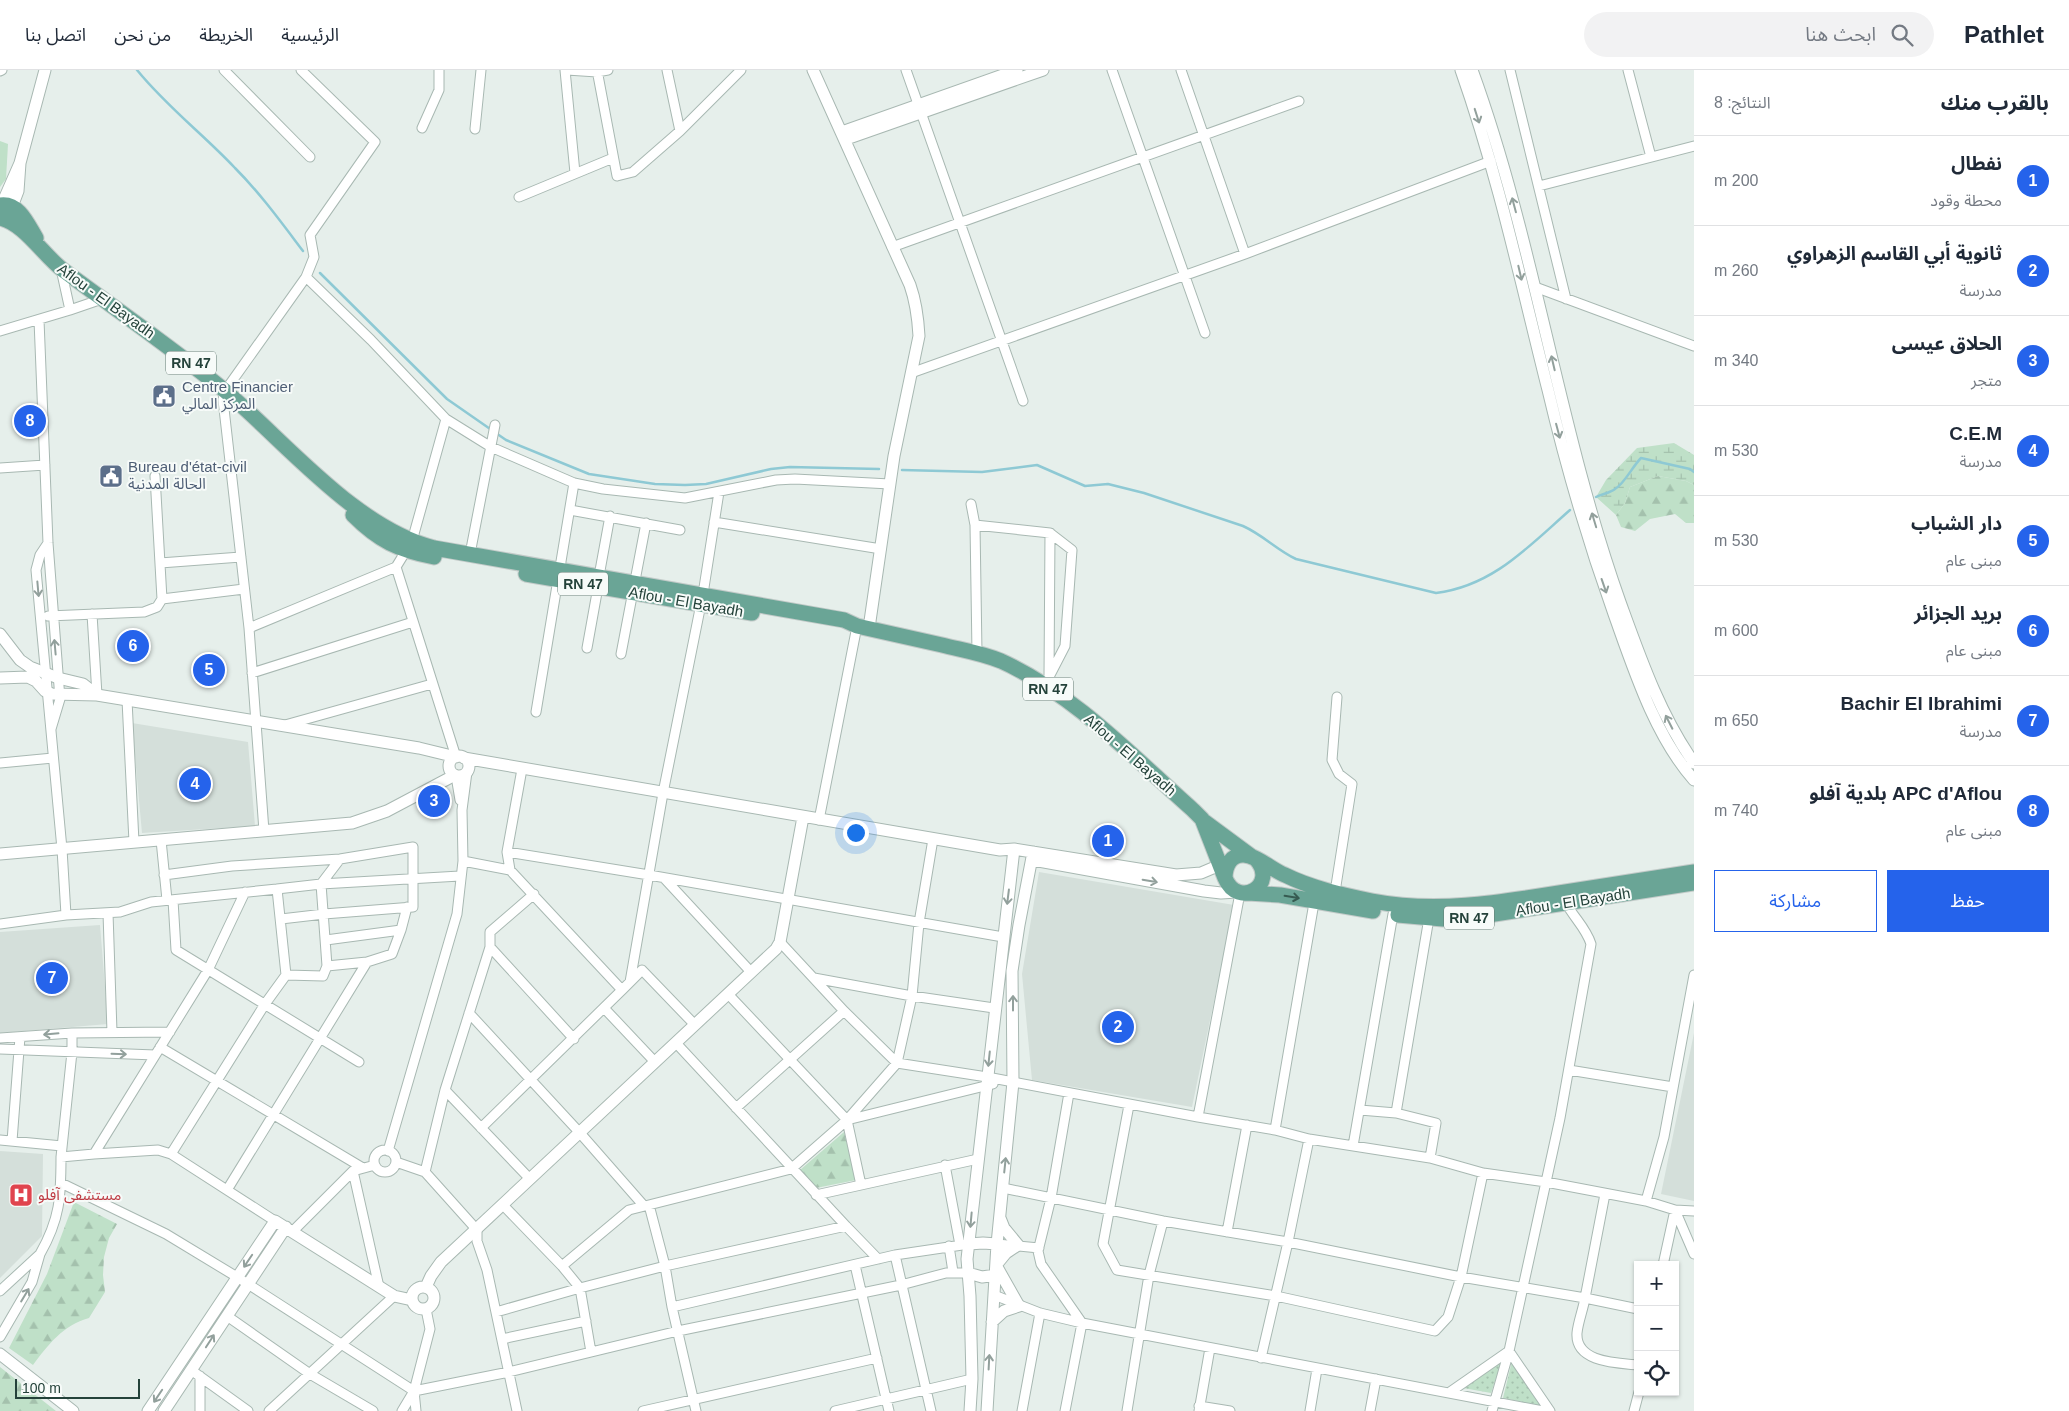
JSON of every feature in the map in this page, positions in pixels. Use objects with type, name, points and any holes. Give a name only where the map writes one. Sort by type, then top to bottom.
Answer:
[{"type":"main road","name":"Aflou - El Bayadh","points":[[4,211],[12,223],[61,268],[185,359],[224,391],[332,489],[409,546],[560,575],[844,620],[863,627],[977,653],[1000,661],[1048,682],[1202,819],[1238,848],[1315,894],[1393,914],[1429,918],[1469,918],[1694,882]]},
{"type":"main road","name":"Aflou - El Bayadh","points":[[409,546],[470,554],[560,575]]},
{"type":"main road","name":"Aflou - El Bayadh","points":[[1202,819],[1226,867]]},
{"type":"main road","points":[[1241,855],[1254,858],[1262,869],[1262,881],[1255,890],[1240,893],[1227,884],[1226,867],[1241,855]]},
{"type":"main road","name":"Aflou - El Bayadh","points":[[1240,893],[1280,895],[1335,892],[1403,906],[1465,907],[1496,904],[1694,872]]},
{"type":"street","points":[[4,211],[18,191],[20,164],[45,70]]},
{"type":"street","points":[[224,70],[310,156]]},
{"type":"street","points":[[264,831],[249,628],[223,410],[224,391],[306,278],[314,257],[310,235],[375,142],[301,70]]},
{"type":"street","points":[[422,128],[439,90],[439,70]]},
{"type":"street","points":[[475,129],[481,70]]},
{"type":"street","points":[[575,173],[566,70],[608,70]]},
{"type":"street","points":[[667,70],[680,131]]},
{"type":"street","points":[[597,71],[617,176],[632,172],[680,131],[741,70]]},
{"type":"street","points":[[813,70],[844,136],[916,302],[919,336],[890,484],[881,549],[820,820]]},
{"type":"street","points":[[906,70],[1023,401]]},
{"type":"street","points":[[920,109],[1017,70]]},
{"type":"street","points":[[844,136],[920,109],[1043,70]]},
{"type":"street","points":[[1112,70],[1205,332]]},
{"type":"street","points":[[1181,70],[1245,254]]},
{"type":"street","points":[[1461,70],[1491,161],[1504,209],[1577,504],[1629,656],[1672,750],[1694,780]]},
{"type":"street","points":[[1472,70],[1501,159],[1588,502],[1612,578],[1638,652],[1668,720],[1694,763]]},
{"type":"street","points":[[1510,70],[1566,298]]},
{"type":"street","points":[[1628,70],[1651,157]]},
{"type":"street","points":[[892,247],[1299,101]]},
{"type":"street","points":[[1538,186],[1694,146]]},
{"type":"street","points":[[519,197],[613,158]]},
{"type":"street","points":[[911,373],[1185,276],[1491,161]]},
{"type":"street","points":[[61,268],[70,310]]},
{"type":"street","points":[[306,278],[372,340],[446,419],[492,445],[574,483],[603,490],[671,498],[685,498],[776,480],[795,479],[890,484]]},
{"type":"street","points":[[1535,287],[1693,343]]},
{"type":"street","points":[[0,331],[102,299]]},
{"type":"street","points":[[39,320],[48,543],[59,695],[59,705],[51,729]]},
{"type":"street","points":[[249,628],[396,567],[409,546],[446,419]]},
{"type":"street","points":[[470,554],[496,425]]},
{"type":"street","points":[[0,468],[45,465]]},
{"type":"street","points":[[40,616],[149,612],[157,607],[162,599],[154,476]]},
{"type":"street","points":[[536,712],[574,483]]},
{"type":"street","points":[[630,982],[664,793],[702,599],[719,492]]},
{"type":"street","points":[[971,504],[974,525],[977,653]]},
{"type":"street","points":[[570,510],[680,530]]},
{"type":"street","points":[[587,648],[610,516]]},
{"type":"street","points":[[714,522],[881,549]]},
{"type":"street","points":[[622,654],[646,523]]},
{"type":"street","points":[[974,525],[1050,533],[1072,550],[1066,646],[1048,682]]},
{"type":"street","points":[[1048,682],[1050,533]]},
{"type":"street","points":[[48,543],[40,555],[37,566],[45,674],[62,848],[66,916]]},
{"type":"street","points":[[160,563],[241,558]]},
{"type":"street","points":[[0,854],[352,823],[370,818],[437,785],[457,772],[468,762],[459,757],[432,684],[396,567]]},
{"type":"street","points":[[162,599],[244,589]]},
{"type":"street","points":[[92,614],[97,695]]},
{"type":"street","points":[[252,672],[413,622]]},
{"type":"street","points":[[0,634],[25,664],[45,674],[83,684],[97,695]]},
{"type":"street","points":[[0,678],[28,677],[36,681],[47,693],[59,695],[97,695],[419,748],[522,769],[1013,852],[1204,891],[1240,893],[1198,1116]]},
{"type":"street","points":[[282,726],[432,684]]},
{"type":"street","points":[[1335,892],[1352,784],[1339,774],[1332,760],[1337,697]]},
{"type":"street","points":[[127,700],[134,842]]},
{"type":"street","points":[[419,748],[441,759],[457,772],[505,765]]},
{"type":"street","points":[[388,1151],[457,914],[463,861],[462,810],[457,772],[451,760],[459,757]]},
{"type":"street","points":[[0,763],[53,758]]},
{"type":"street","points":[[510,870],[507,852],[522,769]]},
{"type":"street","points":[[426,1287],[432,1291],[435,1298],[432,1305],[426,1309],[415,1306],[412,1300],[416,1290],[426,1287],[441,1262],[776,949],[780,942],[804,817]]},
{"type":"street","points":[[562,1266],[630,1210],[791,1169],[847,1120],[896,1063],[912,996],[919,923],[933,839]]},
{"type":"street","points":[[161,840],[164,875],[170,900],[176,950],[359,1062]]},
{"type":"street","points":[[164,875],[232,866],[340,859],[414,847],[413,907],[281,919]]},
{"type":"street","points":[[507,852],[649,874],[1003,937]]},
{"type":"street","points":[[965,1245],[978,1159],[1013,852]]},
{"type":"street","points":[[1032,856],[1176,875],[1201,873],[1226,867]]},
{"type":"street","points":[[987,1411],[997,1244],[1003,1188],[1010,1081],[1012,971],[1032,856]]},
{"type":"street","points":[[286,975],[323,976],[327,966],[321,884],[340,859]]},
{"type":"street","points":[[463,861],[510,870],[622,990]]},
{"type":"street","points":[[0,924],[120,912],[151,902],[321,884],[460,876]]},
{"type":"street","points":[[664,878],[751,972]]},
{"type":"street","points":[[171,1154],[265,1004],[286,975],[277,889]]},
{"type":"street","points":[[94,1154],[208,970],[245,892]]},
{"type":"street","points":[[425,1172],[445,1090],[490,947],[490,932],[534,894]]},
{"type":"street","points":[[1275,1130],[1315,894]]},
{"type":"street","points":[[1492,1411],[1509,1351],[1546,1182],[1569,1070],[1591,944],[1585,929],[1572,915],[1566,903]]},
{"type":"street","points":[[327,966],[367,962],[392,954],[401,930],[406,907]]},
{"type":"street","points":[[108,913],[112,1032]]},
{"type":"street","points":[[1353,1146],[1393,914]]},
{"type":"street","points":[[1396,1113],[1429,918]]},
{"type":"street","points":[[326,940],[401,930]]},
{"type":"street","points":[[780,942],[844,1011],[896,1063],[986,1081],[1010,1081],[1275,1130],[1309,1139],[1430,1158],[1482,1173],[1546,1182],[1646,1201],[1674,1210],[1694,1211]]},
{"type":"street","points":[[490,947],[574,1039]]},
{"type":"street","points":[[227,1190],[367,962]]},
{"type":"street","points":[[481,1128],[574,1039],[642,970],[695,1025]]},
{"type":"street","points":[[1646,1201],[1664,1137],[1694,975]]},
{"type":"street","points":[[814,978],[912,996],[994,1008]]},
{"type":"street","points":[[728,994],[847,1120],[861,1185]]},
{"type":"street","points":[[604,1008],[655,1062]]},
{"type":"street","points":[[736,1108],[844,1011]]},
{"type":"street","points":[[469,1013],[646,1206],[665,1266],[672,1307],[696,1411]]},
{"type":"street","points":[[0,1038],[72,1033],[170,1032]]},
{"type":"street","points":[[0,1336],[32,1282],[40,1254],[50,1236],[61,1199],[61,1157],[72,1052],[72,1033]]},
{"type":"street","points":[[12,1141],[20,1037]]},
{"type":"street","points":[[676,1043],[791,1169],[878,1259]]},
{"type":"street","points":[[0,1049],[72,1052],[157,1051],[216,1081],[363,1168]]},
{"type":"street","points":[[1569,1070],[1673,1087]]},
{"type":"street","points":[[847,1120],[986,1081]]},
{"type":"street","points":[[445,1090],[530,1179]]},
{"type":"street","points":[[1065,1411],[1082,1323],[1041,1264],[1038,1255],[1051,1198],[1069,1093]]},
{"type":"street","points":[[1129,1104],[1110,1211],[1102,1244],[1117,1270],[1276,1296],[1435,1332],[1448,1317],[1461,1277],[1482,1173]]},
{"type":"street","points":[[1360,1110],[1396,1113],[1436,1123],[1430,1158]]},
{"type":"street","points":[[1227,1232],[1247,1125]]},
{"type":"street","points":[[1262,1358],[1309,1139]]},
{"type":"street","points":[[0,1140],[62,1146]]},
{"type":"street","points":[[61,1157],[158,1150],[171,1154],[378,1287],[394,1296],[412,1300]]},
{"type":"street","points":[[388,1151],[394,1155],[396,1162],[393,1169],[386,1172],[380,1170],[375,1165],[374,1158],[378,1153],[388,1151]]},
{"type":"street","points":[[816,1195],[978,1159]]},
{"type":"street","points":[[396,1162],[425,1172],[477,1230],[477,1242],[487,1270],[518,1411]]},
{"type":"street","points":[[164,1411],[196,1373],[227,1316],[289,1229],[353,1171],[375,1165]]},
{"type":"street","points":[[945,1165],[965,1245],[968,1273],[972,1379],[970,1411]]},
{"type":"street","points":[[353,1171],[378,1287]]},
{"type":"street","points":[[61,1183],[166,1234],[237,1277],[414,1391],[509,1372],[678,1331],[901,1285],[953,1272],[968,1273],[982,1277],[996,1268],[1006,1253],[1018,1245]]},
{"type":"street","points":[[1003,1188],[1110,1211],[1288,1242],[1461,1277],[1634,1308]]},
{"type":"street","points":[[1605,1194],[1577,1336],[1590,1356],[1600,1361],[1634,1365]]},
{"type":"street","points":[[503,1205],[562,1266],[580,1288],[591,1352]]},
{"type":"street","points":[[1674,1210],[1694,1254]]},
{"type":"street","points":[[1664,1261],[1674,1210]]},
{"type":"street","points":[[1000,1217],[1004,1228],[1018,1245]]},
{"type":"street","points":[[148,1411],[275,1221]]},
{"type":"street","points":[[1126,1411],[1150,1275],[1163,1221]]},
{"type":"street","points":[[496,1312],[665,1266],[846,1226]]},
{"type":"street","points":[[672,1307],[895,1255],[949,1246],[997,1244],[1039,1248]]},
{"type":"street","points":[[949,1246],[953,1272]]},
{"type":"street","points":[[0,1291],[40,1254]]},
{"type":"street","points":[[895,1255],[931,1411]]},
{"type":"street","points":[[855,1265],[889,1411]]},
{"type":"street","points":[[996,1268],[1019,1306]]},
{"type":"street","points":[[994,1295],[1040,1313],[1082,1323],[1542,1411]]},
{"type":"street","points":[[269,1411],[394,1296]]},
{"type":"street","points":[[992,1322],[1004,1311],[1019,1306]]},
{"type":"street","points":[[402,1411],[414,1391],[430,1330],[426,1309]]},
{"type":"street","points":[[1022,1411],[1040,1313]]},
{"type":"street","points":[[227,1316],[310,1374],[374,1411]]},
{"type":"street","points":[[502,1339],[586,1321]]},
{"type":"street","points":[[1210,1348],[1199,1409],[1230,1411]]},
{"type":"street","points":[[1450,1392],[1509,1351]]},
{"type":"street","points":[[1509,1351],[1550,1411]]},
{"type":"street","points":[[0,1354],[73,1411]]},
{"type":"street","points":[[643,1411],[877,1358]]},
{"type":"street","points":[[1310,1411],[1317,1369]]},
{"type":"street","points":[[196,1373],[200,1411]]},
{"type":"street","points":[[196,1373],[248,1411]]},
{"type":"street","points":[[835,1411],[972,1379]]},
{"type":"street","points":[[1370,1411],[1376,1379]]},
{"type":"street","points":[[414,1391],[416,1411]]},
{"type":"street","points":[[1634,1411],[1638,1396]]},
{"type":"shaded area","points":[[132,723],[248,742],[255,826],[142,833]]},
{"type":"shaded area","points":[[1039,872],[1234,905],[1192,1107],[1032,1080],[1022,974]]},
{"type":"shaded area","points":[[100,925],[108,1024],[0,1033],[0,932]]},
{"type":"shaded area","points":[[1694,1033],[1694,1201],[1661,1194]]},
{"type":"shaded area","name":"مستشفى آفلو","points":[[0,1151],[43,1154],[42,1236],[0,1278]]},
{"type":"green space","points":[[0,141],[8,144],[6,179],[0,187]]},
{"type":"green space","points":[[1674,443],[1694,455],[1694,485],[1686,481],[1658,476],[1630,487],[1625,503],[1616,515],[1596,497],[1606,480],[1637,448]]},
{"type":"green space","points":[[1658,476],[1686,481],[1694,485],[1694,523],[1686,523],[1675,514],[1650,519],[1635,531],[1621,527],[1616,515],[1625,503],[1630,487]]},
{"type":"green space","points":[[844,1132],[856,1180],[816,1188],[800,1170]]},
{"type":"green space","points":[[74,1202],[117,1224],[109,1238],[104,1257],[103,1275],[105,1292],[89,1318],[71,1325],[50,1343],[33,1365],[9,1348],[47,1274]]},
{"type":"green space","points":[[1502,1360],[1491,1393],[1463,1388]]},
{"type":"green space","points":[[1512,1361],[1541,1406],[1503,1398]]},
{"type":"green space","points":[[0,1367],[56,1411],[0,1411]]},
{"type":"waterway","points":[[137,70],[160,96],[244,178],[303,251]]},
{"type":"waterway","points":[[320,273],[447,399],[506,440],[589,474],[655,484],[685,485],[706,484],[771,469],[790,467],[879,469]]},
{"type":"waterway","points":[[1596,497],[1611,492],[1619,486],[1641,458],[1690,469],[1694,472]]},
{"type":"waterway","points":[[902,470],[982,472],[1037,465],[1085,486],[1108,484],[1144,493],[1243,526],[1296,559],[1436,593],[1456,589],[1493,573],[1525,550],[1570,510]]},
{"type":"place","name":"Centre Financier المركز المالي","points":[[164,396]]},
{"type":"place","name":"APC d'Aflou بلدية آفلو","points":[[30,421]]},
{"type":"place","name":"Bureau d'état-civil الحالة المدنية","points":[[111,476]]},
{"type":"place","name":"بريد الجزائر","points":[[133,646]]},
{"type":"place","name":"دار الشباب","points":[[209,670]]},
{"type":"place","name":"C.E.M","points":[[195,784]]},
{"type":"place","name":"الحلاق عيسى","points":[[434,801]]},
{"type":"place","name":"نفطال","points":[[1108,841]]},
{"type":"place","name":"Bachir El Ibrahimi","points":[[52,978]]},
{"type":"place","name":"ثانوية أبي القاسم الزهراوي","points":[[1118,1027]]},
{"type":"place","name":"مستشفى آفلو","points":[[21,1195]]}]
